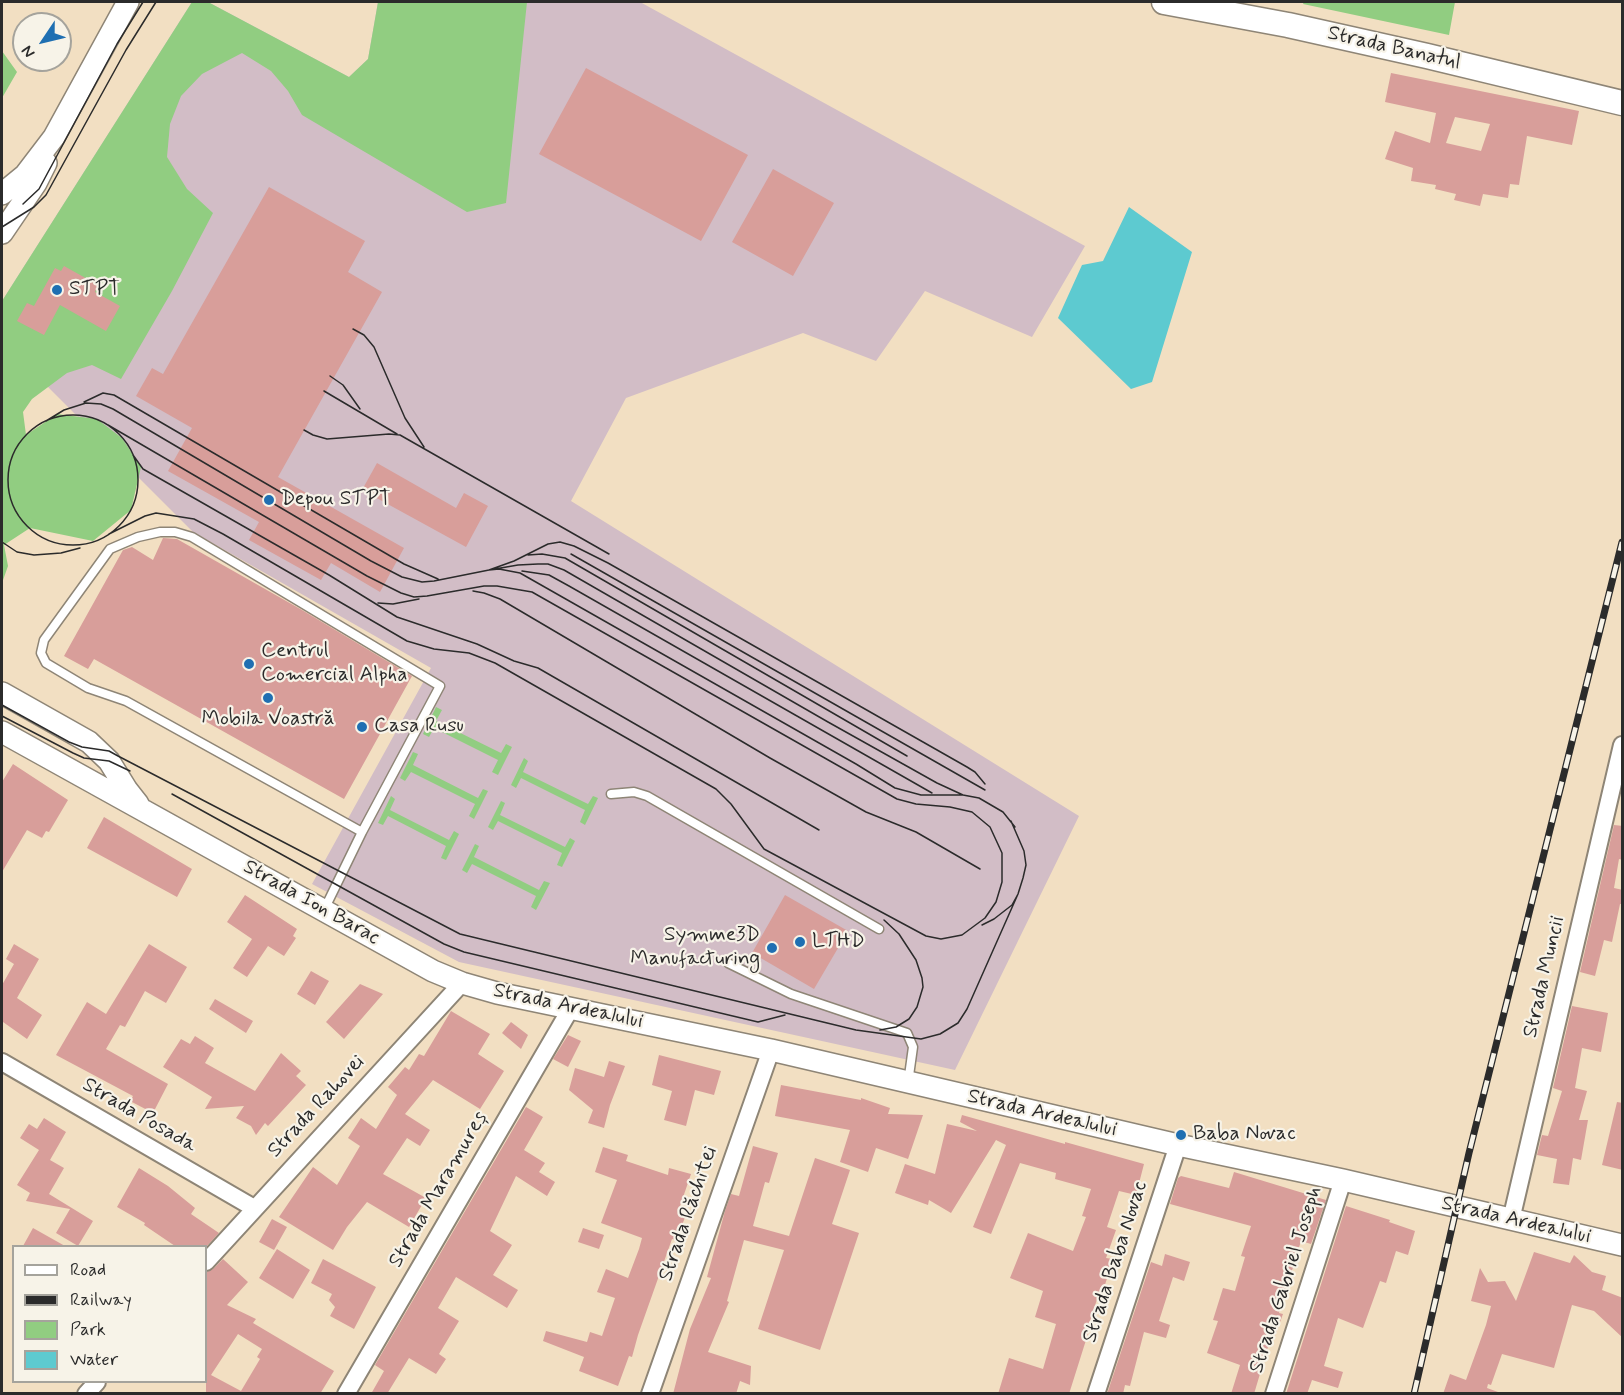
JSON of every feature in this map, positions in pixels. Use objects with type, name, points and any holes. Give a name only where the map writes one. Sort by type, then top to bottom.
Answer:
[{"type":"main road","name":"Strada Banatul","points":[[1164,2],[1288,25],[1623,103]]},
{"type":"street","points":[[2,194],[25,175],[54,137],[128,2]]},
{"type":"street","points":[[2,233],[43,170],[54,137]]},
{"type":"street","name":"Strada Ion Barac","points":[[2,693],[89,742],[109,761],[133,799],[161,820]]},
{"type":"street","name":"Strada Ion Barac","points":[[2,732],[433,970],[462,983]]},
{"type":"street","name":"Strada Muncii","points":[[1511,1220],[1623,745]]},
{"type":"street","name":"Strada Ardealului","points":[[462,983],[771,1050],[1178,1145],[1343,1180],[1623,1245]]},
{"type":"street","name":"Strada Rahovei","points":[[207,1261],[462,983]]},
{"type":"street","name":"Strada Maramureș","points":[[346,1394],[571,1008]]},
{"type":"street","name":"Strada Răchitei","points":[[650,1394],[771,1050]]},
{"type":"street","name":"Strada Posada","points":[[2,1062],[254,1208]]},
{"type":"street","name":"Strada Baba Novac","points":[[1096,1394],[1178,1145]]},
{"type":"street","name":"Strada Gabriel Joseph","points":[[1274,1394],[1343,1180]]},
{"type":"lane","points":[[324,910],[362,832],[440,686],[192,537],[175,532],[160,532],[138,537],[110,549],[44,640],[41,653],[46,663],[88,688],[126,702],[362,832]]},
{"type":"lane","points":[[611,794],[633,792],[647,796],[879,929]]},
{"type":"lane","points":[[728,963],[791,994],[907,1033],[913,1047],[908,1083]]},
{"type":"shaded area","points":[[192,2],[208,2],[349,77],[368,59],[378,2],[640,2],[1085,246],[1032,337],[925,291],[876,361],[803,333],[626,398],[571,501],[1079,816],[955,1070],[459,962],[312,884],[431,668],[193,532],[2,341],[2,301]]},
{"type":"green space","points":[[192,2],[208,2],[349,77],[368,59],[378,2],[527,2],[506,203],[467,212],[302,115],[288,91],[271,71],[242,53],[202,74],[181,96],[170,124],[167,157],[187,189],[213,213],[172,291],[121,379],[92,365],[67,373],[32,399],[23,412],[26,435],[57,414],[97,419],[122,438],[141,467],[131,510],[93,541],[30,528],[4,545],[8,566],[2,583],[2,301]]},
{"type":"green space","points":[[1304,2],[1455,2],[1449,35],[1303,4]]},
{"type":"green space","points":[[2,51],[12,65],[12,72],[17,72],[2,98]]},
{"type":"green space","points":[[436,707],[442,710],[436,721],[501,753],[506,744],[512,747],[498,775],[492,772],[498,760],[434,728],[429,737],[423,734]]},
{"type":"green space","points":[[413,752],[418,754],[413,765],[478,798],[483,789],[488,791],[474,819],[469,816],[475,804],[411,772],[405,781],[400,778]]},
{"type":"green space","points":[[524,758],[528,761],[523,772],[588,804],[593,796],[598,798],[585,825],[580,822],[585,810],[521,778],[516,788],[511,785]]},
{"type":"green space","points":[[391,796],[395,799],[390,810],[449,840],[454,831],[459,834],[446,860],[441,858],[446,846],[388,816],[383,825],[378,823]]},
{"type":"green space","points":[[501,801],[505,803],[500,815],[565,847],[570,838],[575,841],[562,867],[557,865],[562,853],[498,821],[493,830],[488,827]]},
{"type":"green space","points":[[475,844],[479,846],[474,857],[539,890],[544,881],[550,883],[536,910],[531,907],[536,896],[472,864],[467,873],[462,870]]},
{"type":"water","points":[[1129,207],[1192,252],[1152,382],[1131,389],[1058,318],[1082,265],[1103,261]]},
{"type":"building","points":[[586,68],[748,155],[701,241],[539,154]]},
{"type":"building","points":[[1391,73],[1579,111],[1572,145],[1527,136],[1519,185],[1510,184],[1508,198],[1483,194],[1480,206],[1454,200],[1456,194],[1435,189],[1436,185],[1411,181],[1413,168],[1385,159],[1395,131],[1430,143],[1436,113],[1385,102]],"holes":[[[1455,117],[1490,124],[1481,151],[1446,143]]]},
{"type":"building","points":[[773,169],[834,203],[793,276],[732,242]]},
{"type":"building","points":[[269,187],[365,241],[348,272],[382,292],[278,477],[404,548],[380,592],[331,563],[321,580],[249,540],[259,522],[168,471],[192,428],[136,396],[152,368],[163,374]]},
{"type":"building","points":[[64,266],[98,285],[95,292],[120,306],[106,331],[60,305],[44,335],[17,321],[27,303],[34,306],[55,268],[61,271]]},
{"type":"building","points":[[377,463],[456,508],[464,493],[488,506],[466,547],[362,490]]},
{"type":"building","name":"Centrul Comercial Alpha","points":[[163,538],[177,539],[412,676],[344,799],[94,659],[88,669],[64,656],[123,550],[132,547],[153,560]]},
{"type":"building","points":[[13,764],[68,800],[49,832],[46,831],[42,838],[27,830],[2,872],[2,782]]},
{"type":"building","points":[[104,817],[192,869],[177,897],[87,848]]},
{"type":"building","points":[[1614,825],[1623,826],[1623,860],[1619,859],[1614,888],[1623,890],[1623,904],[1620,904],[1612,942],[1604,940],[1595,976],[1580,972]]},
{"type":"building","points":[[245,895],[297,929],[293,936],[296,938],[284,956],[268,946],[247,977],[233,968],[252,939],[227,922]]},
{"type":"building","name":"LTHD","points":[[785,895],[848,931],[814,989],[752,953]]},
{"type":"building","points":[[14,944],[39,959],[17,998],[42,1015],[27,1039],[3,1022],[2,1024],[2,985],[14,964],[6,959]]},
{"type":"building","points":[[149,944],[187,967],[166,1003],[145,991],[125,1027],[120,1025],[106,1049],[168,1084],[153,1113],[130,1101],[133,1096],[56,1055],[87,1002],[106,1014]]},
{"type":"building","points":[[311,971],[329,981],[315,1005],[297,994]]},
{"type":"building","points":[[360,984],[383,994],[344,1039],[326,1022]]},
{"type":"building","points":[[215,999],[253,1021],[246,1033],[209,1009]]},
{"type":"building","points":[[1572,1006],[1608,1013],[1601,1052],[1582,1048],[1575,1088],[1587,1091],[1579,1120],[1588,1120],[1581,1160],[1573,1158],[1569,1185],[1553,1183],[1557,1159],[1537,1155],[1542,1135],[1548,1136],[1562,1091],[1553,1088]]},
{"type":"building","points":[[451,1011],[490,1034],[478,1054],[504,1071],[480,1109],[433,1080],[405,1114],[430,1130],[420,1146],[407,1138],[383,1174],[426,1198],[409,1227],[367,1202],[347,1227],[333,1250],[279,1217],[313,1167],[337,1185],[360,1146],[348,1138],[361,1118],[376,1129],[397,1095],[388,1087],[405,1067],[409,1070],[419,1054],[424,1056]]},
{"type":"building","points":[[511,1022],[528,1035],[521,1049],[502,1033]]},
{"type":"building","points":[[568,1035],[581,1041],[568,1067],[553,1059]]},
{"type":"building","points":[[195,1036],[214,1048],[205,1063],[255,1091],[281,1053],[301,1071],[296,1076],[306,1085],[268,1126],[265,1123],[256,1135],[251,1126],[236,1118],[244,1106],[205,1109],[212,1097],[163,1067],[181,1039],[190,1044]]},
{"type":"building","points":[[659,1055],[721,1071],[714,1095],[695,1090],[686,1126],[664,1120],[672,1091],[652,1085]]},
{"type":"building","points":[[609,1061],[625,1066],[604,1128],[588,1123],[593,1110],[569,1090],[575,1068],[604,1077]]},
{"type":"building","points":[[781,1085],[861,1100],[861,1098],[890,1108],[888,1114],[923,1115],[908,1159],[876,1148],[868,1172],[840,1162],[850,1130],[775,1116]]},
{"type":"building","points":[[1617,1102],[1623,1103],[1623,1170],[1602,1165]]},
{"type":"building","points":[[526,1107],[543,1117],[524,1150],[545,1163],[539,1172],[555,1182],[547,1196],[516,1176],[490,1231],[512,1245],[493,1275],[518,1290],[507,1308],[456,1277],[438,1308],[459,1321],[439,1354],[446,1359],[436,1374],[409,1358],[387,1394],[371,1394],[384,1371],[375,1365]]},
{"type":"building","points":[[962,1115],[1144,1164],[1136,1195],[1119,1191],[1107,1227],[1116,1230],[1106,1258],[1113,1259],[1104,1288],[1101,1287],[1069,1394],[998,1394],[1009,1358],[1043,1369],[1056,1324],[1035,1317],[1043,1291],[1010,1278],[1028,1233],[1073,1251],[1086,1217],[1082,1216],[1091,1189],[1055,1179],[1056,1173],[1020,1163],[991,1234],[973,1227],[1006,1145],[996,1140],[951,1213],[929,1200],[928,1205],[895,1193],[905,1164],[935,1174],[947,1124],[977,1131],[960,1122]]},
{"type":"building","points":[[44,1118],[66,1132],[50,1160],[64,1168],[49,1194],[93,1221],[79,1245],[56,1233],[70,1209],[26,1201],[30,1193],[17,1185],[39,1150],[20,1138],[29,1124],[37,1129]]},
{"type":"building","points":[[753,1146],[778,1153],[769,1183],[765,1182],[753,1226],[789,1236],[815,1158],[850,1170],[832,1224],[859,1233],[820,1350],[758,1329],[784,1250],[744,1240],[727,1301],[729,1302],[708,1352],[751,1366],[750,1385],[740,1381],[736,1394],[673,1394],[690,1329],[711,1278],[707,1277],[725,1211],[731,1194],[739,1196]]},
{"type":"building","points":[[603,1147],[628,1155],[626,1161],[668,1175],[669,1168],[691,1174],[678,1212],[686,1215],[676,1240],[672,1239],[632,1357],[629,1356],[618,1386],[579,1371],[584,1357],[543,1341],[546,1331],[587,1342],[590,1332],[602,1336],[615,1298],[597,1292],[606,1269],[628,1278],[639,1249],[642,1238],[601,1223],[617,1180],[595,1172]]},
{"type":"building","points":[[139,1168],[168,1186],[195,1208],[191,1214],[219,1233],[207,1246],[174,1245],[144,1225],[145,1223],[117,1207]]},
{"type":"building","points":[[1234,1172],[1326,1200],[1311,1244],[1301,1241],[1279,1313],[1283,1314],[1273,1341],[1270,1340],[1254,1394],[1231,1394],[1240,1365],[1207,1353],[1218,1321],[1213,1320],[1223,1288],[1235,1291],[1245,1257],[1241,1256],[1251,1226],[1170,1204],[1178,1178],[1181,1176],[1229,1188]]},
{"type":"building","points":[[1346,1206],[1390,1220],[1389,1222],[1415,1231],[1408,1255],[1396,1251],[1386,1283],[1380,1281],[1363,1328],[1338,1318],[1324,1366],[1343,1372],[1338,1388],[1312,1380],[1307,1394],[1286,1394]]},
{"type":"building","points":[[272,1219],[287,1227],[274,1250],[259,1242]]},
{"type":"building","points":[[33,1228],[63,1245],[24,1245]]},
{"type":"building","points":[[583,1228],[604,1235],[599,1249],[578,1242]]},
{"type":"building","points":[[277,1249],[310,1270],[293,1299],[259,1278]]},
{"type":"building","points":[[1534,1252],[1570,1263],[1574,1255],[1592,1272],[1606,1276],[1602,1290],[1623,1298],[1623,1338],[1594,1311],[1572,1305],[1554,1368],[1502,1354],[1491,1385],[1488,1384],[1487,1388],[1498,1392],[1497,1394],[1443,1394],[1450,1374],[1466,1380],[1486,1325],[1491,1306],[1471,1301],[1480,1268],[1488,1282],[1505,1281],[1516,1301]]},
{"type":"building","points":[[1165,1254],[1190,1262],[1184,1281],[1173,1277],[1159,1321],[1170,1325],[1166,1338],[1144,1332],[1130,1386],[1125,1385],[1123,1394],[1107,1394],[1151,1262],[1162,1266]]},
{"type":"building","points":[[223,1259],[248,1282],[227,1305],[256,1319],[253,1323],[334,1371],[320,1394],[206,1394],[207,1272]],"holes":[[[238,1334],[262,1349],[257,1357],[260,1359],[241,1391],[211,1375]]]},
{"type":"building","points":[[323,1259],[376,1287],[354,1329],[330,1316],[335,1307],[329,1300],[332,1294],[311,1283]]},
{"type":"tram line","points":[[23,204],[39,189],[117,44],[143,2]]},
{"type":"tram line","points":[[2,227],[34,207],[46,195],[126,50],[156,2]]},
{"type":"tram line","points":[[353,329],[364,335],[374,347],[405,418],[424,447]]},
{"type":"tram line","points":[[330,376],[343,385],[360,409]]},
{"type":"tram line","points":[[324,391],[397,434]]},
{"type":"tram line","points":[[84,402],[103,393],[114,395],[404,564],[438,579]]},
{"type":"tram line","points":[[46,421],[64,410],[86,403],[101,404],[113,409],[402,577],[422,582],[499,569],[520,573],[895,788],[921,795],[963,795],[979,798],[1003,812],[1015,827]]},
{"type":"tram line","points":[[73,415],[98,420],[119,434],[133,455],[138,480],[133,505],[119,526],[98,540],[73,545],[48,540],[27,526],[13,505],[8,480],[13,455],[27,434],[48,420],[73,415]]},
{"type":"tram line","points":[[108,425],[367,576],[401,593],[414,597],[427,596],[484,586],[532,592],[897,799],[972,812],[990,827],[1002,853],[1002,882],[996,902],[985,918],[962,935],[941,939],[926,936],[764,849],[731,804],[716,789],[495,663],[469,653],[434,649],[407,641],[194,519],[156,513],[109,534]]},
{"type":"tram line","points":[[304,430],[327,439],[400,435],[609,554]]},
{"type":"tram line","points":[[133,455],[143,469],[329,575],[397,617],[477,644],[514,661],[538,668],[819,830]]},
{"type":"tram line","points":[[2,542],[17,552],[34,555],[61,553],[80,548]]},
{"type":"tram line","points":[[963,795],[937,783],[828,722],[564,570],[548,564],[518,565],[489,570],[514,561],[548,544],[560,542],[574,546],[608,563],[967,767],[975,772],[985,784]]},
{"type":"tram line","points":[[528,555],[542,554],[565,558],[907,756]]},
{"type":"tram line","points":[[571,554],[985,790]]},
{"type":"tram line","points":[[522,571],[549,575],[932,793]]},
{"type":"tram line","points":[[473,591],[500,599],[770,758],[866,812],[916,832],[980,869]]},
{"type":"tram line","points":[[378,603],[393,604],[419,599]]},
{"type":"tram line","points":[[2,705],[69,742],[82,747],[109,751],[460,934],[856,1030],[921,1039],[940,1034],[958,1023],[967,1009],[1018,894]]},
{"type":"tram line","points":[[2,716],[84,758],[109,761],[130,771]]},
{"type":"tram line","points":[[172,794],[444,944],[464,952],[758,1022],[785,1015]]},
{"type":"tram line","points":[[982,925],[1012,905],[1023,878],[1026,865],[1024,851],[1011,821]]},
{"type":"tram line","points":[[880,1030],[896,1027],[909,1019],[917,1007],[923,987],[916,960],[899,934],[884,920]]},
{"type":"railway","points":[[1414,1394],[1469,1153],[1622,542]]},
{"type":"place","name":"STPT","points":[[57,290]]},
{"type":"place","name":"Depou STPT","points":[[269,500]]},
{"type":"place","name":"Centrul Comercial Alpha","points":[[249,664]]},
{"type":"place","name":"Mobila Voastră","points":[[268,698]]},
{"type":"place","name":"Casa Rusu","points":[[362,727]]},
{"type":"place","name":"LTHD","points":[[800,942]]},
{"type":"place","name":"Symme3D Manufacturing","points":[[772,948]]},
{"type":"place","name":"Baba Novac","points":[[1181,1135]]}]
